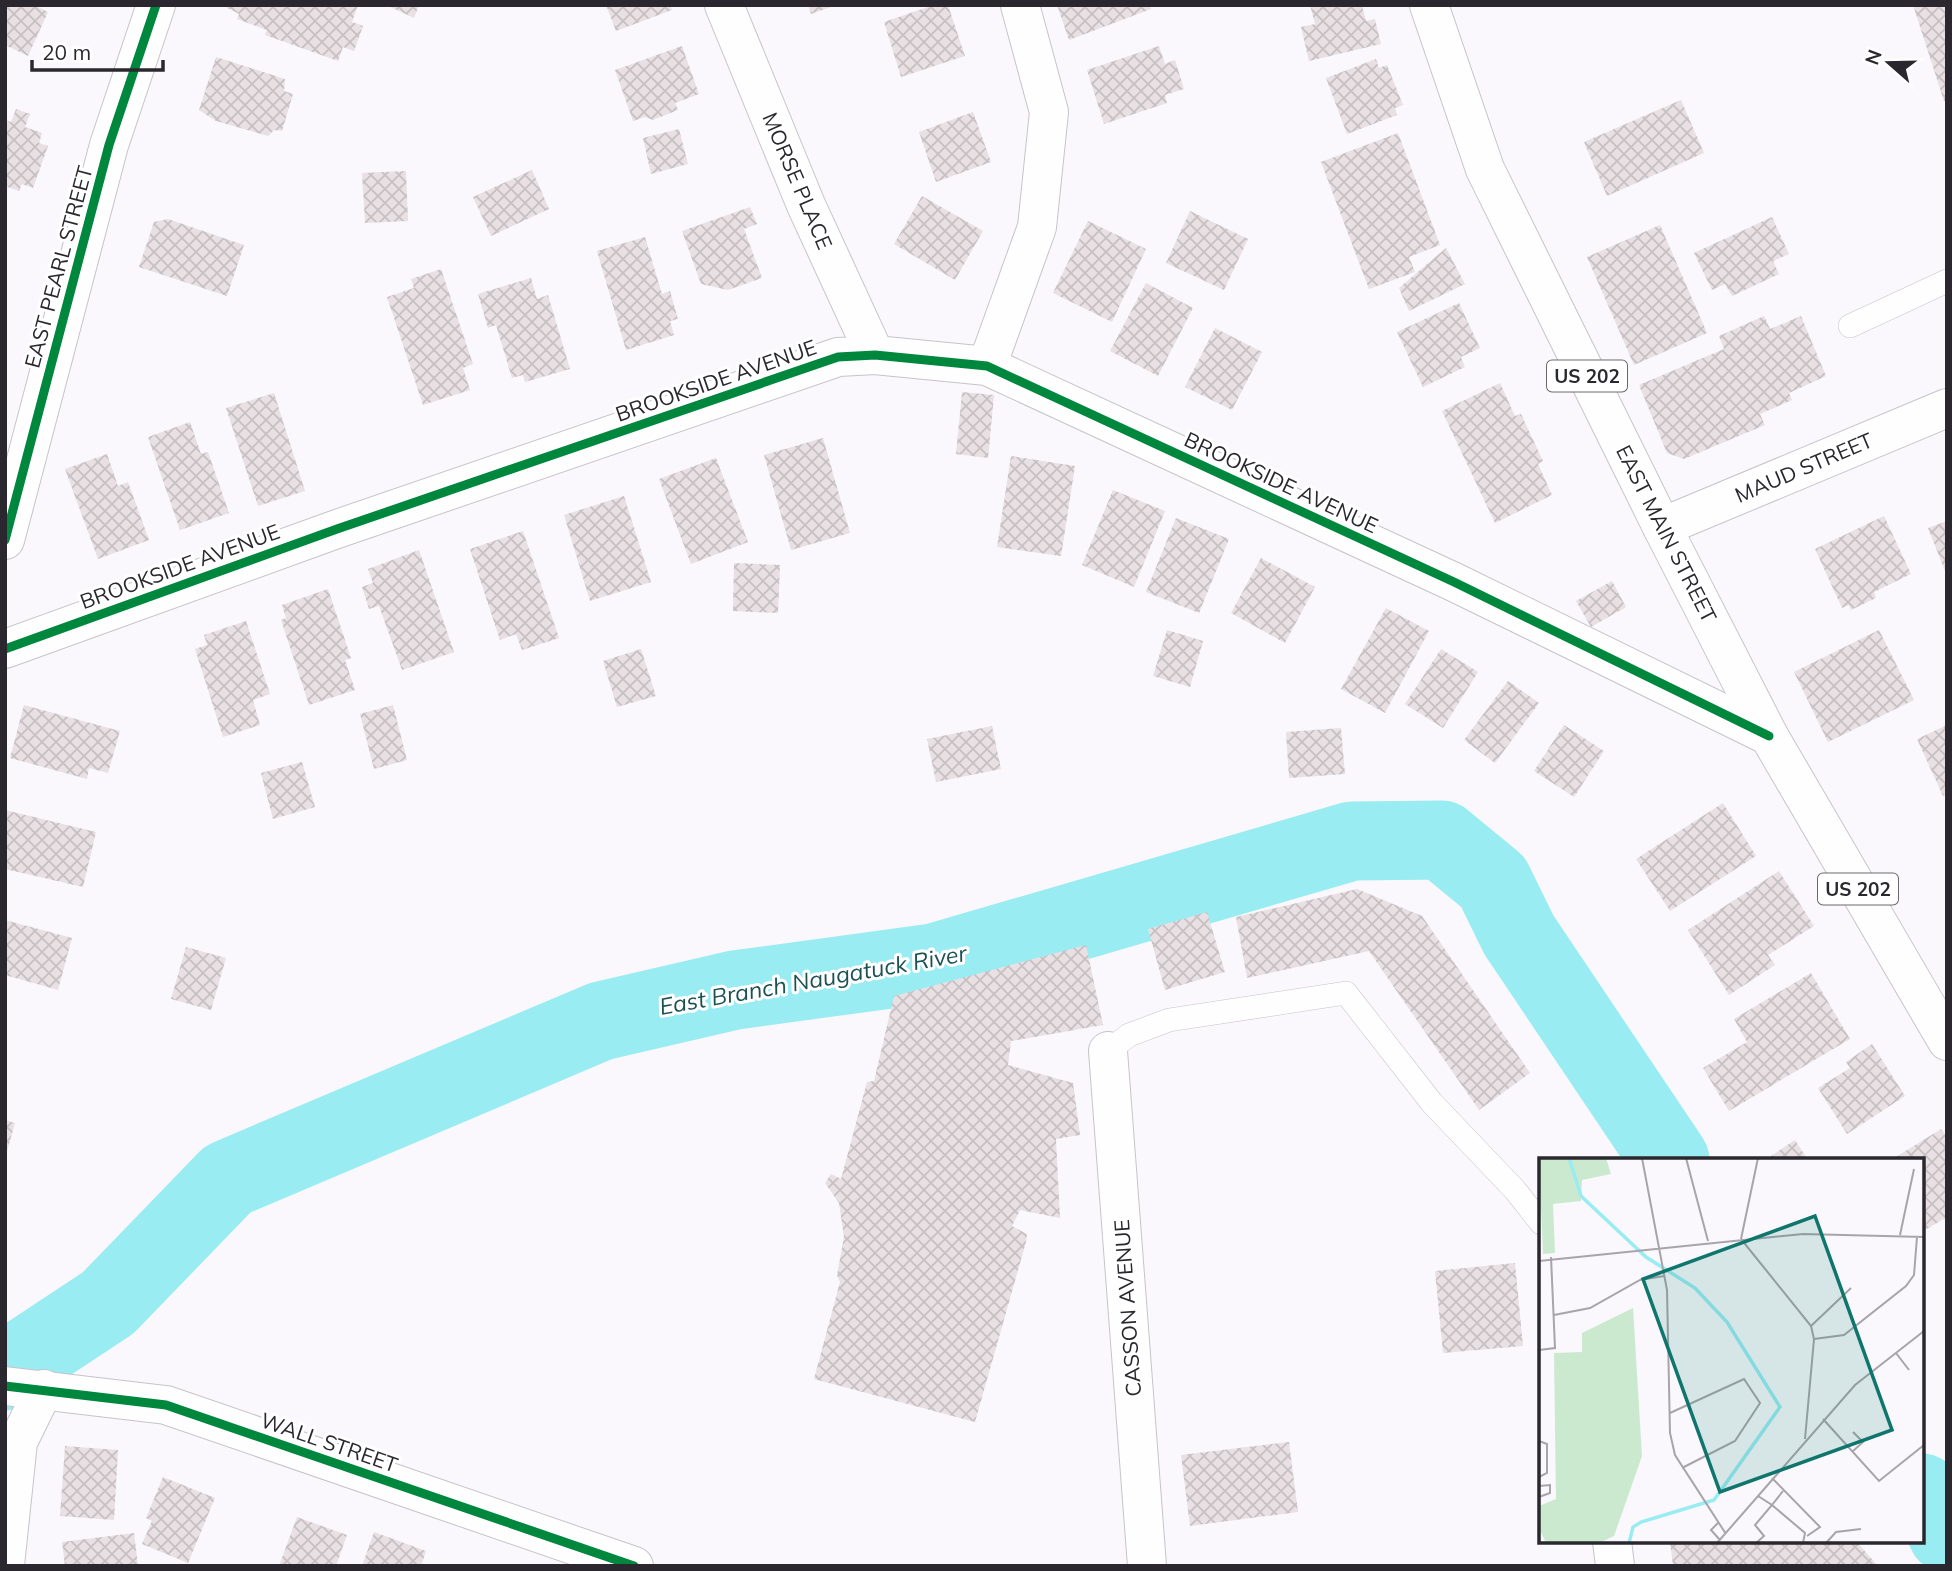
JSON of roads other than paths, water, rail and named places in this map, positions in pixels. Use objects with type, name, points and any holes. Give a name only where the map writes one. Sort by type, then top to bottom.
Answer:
[{"type":"main road","name":"EAST PEARL STREET","points":[[5,540],[109,145],[156,5]]},
{"type":"main road","name":"MORSE PLACE","points":[[724,5],[806,205],[875,355]]},
{"type":"main road","points":[[987,366],[1037,227],[1049,112],[1020,5]]},
{"type":"main road","name":"EAST MAIN STREET","points":[[1429,5],[1485,169],[1662,527],[1769,736],[1947,1041]]},
{"type":"main road","name":"BROOKSIDE AVENUE","points":[[5,649],[337,529],[838,357],[875,355],[987,366],[1466,588],[1769,736]]},
{"type":"main road","name":"MAUD STREET","points":[[1662,527],[1947,408]]},
{"type":"main road","name":"CASSON AVENUE","points":[[1108,1051],[1147,1566]]},
{"type":"main road","points":[[5,1565],[18,1443],[28,1388]]},
{"type":"main road","name":"WALL STREET","points":[[28,1388],[166,1405],[634,1566]]},
{"type":"main road","points":[[1612,1543],[1615,1566]]},
{"type":"lane","points":[[1850,326],[1947,281]]},
{"type":"lane","points":[[1108,1051],[1129,1035],[1169,1020],[1312,995],[1346,993],[1432,1103],[1515,1189],[1539,1220]]},
{"type":"waterway","name":"East Branch Naugatuck River","points":[[5,1371],[108,1303],[228,1179],[601,1021],[735,990],[934,963],[1352,841],[1442,840],[1493,882],[1519,935],[1669,1158]]},
{"type":"waterway","name":"East Branch Naugatuck River","points":[[1924,1496],[1939,1515],[1947,1533]]}]
